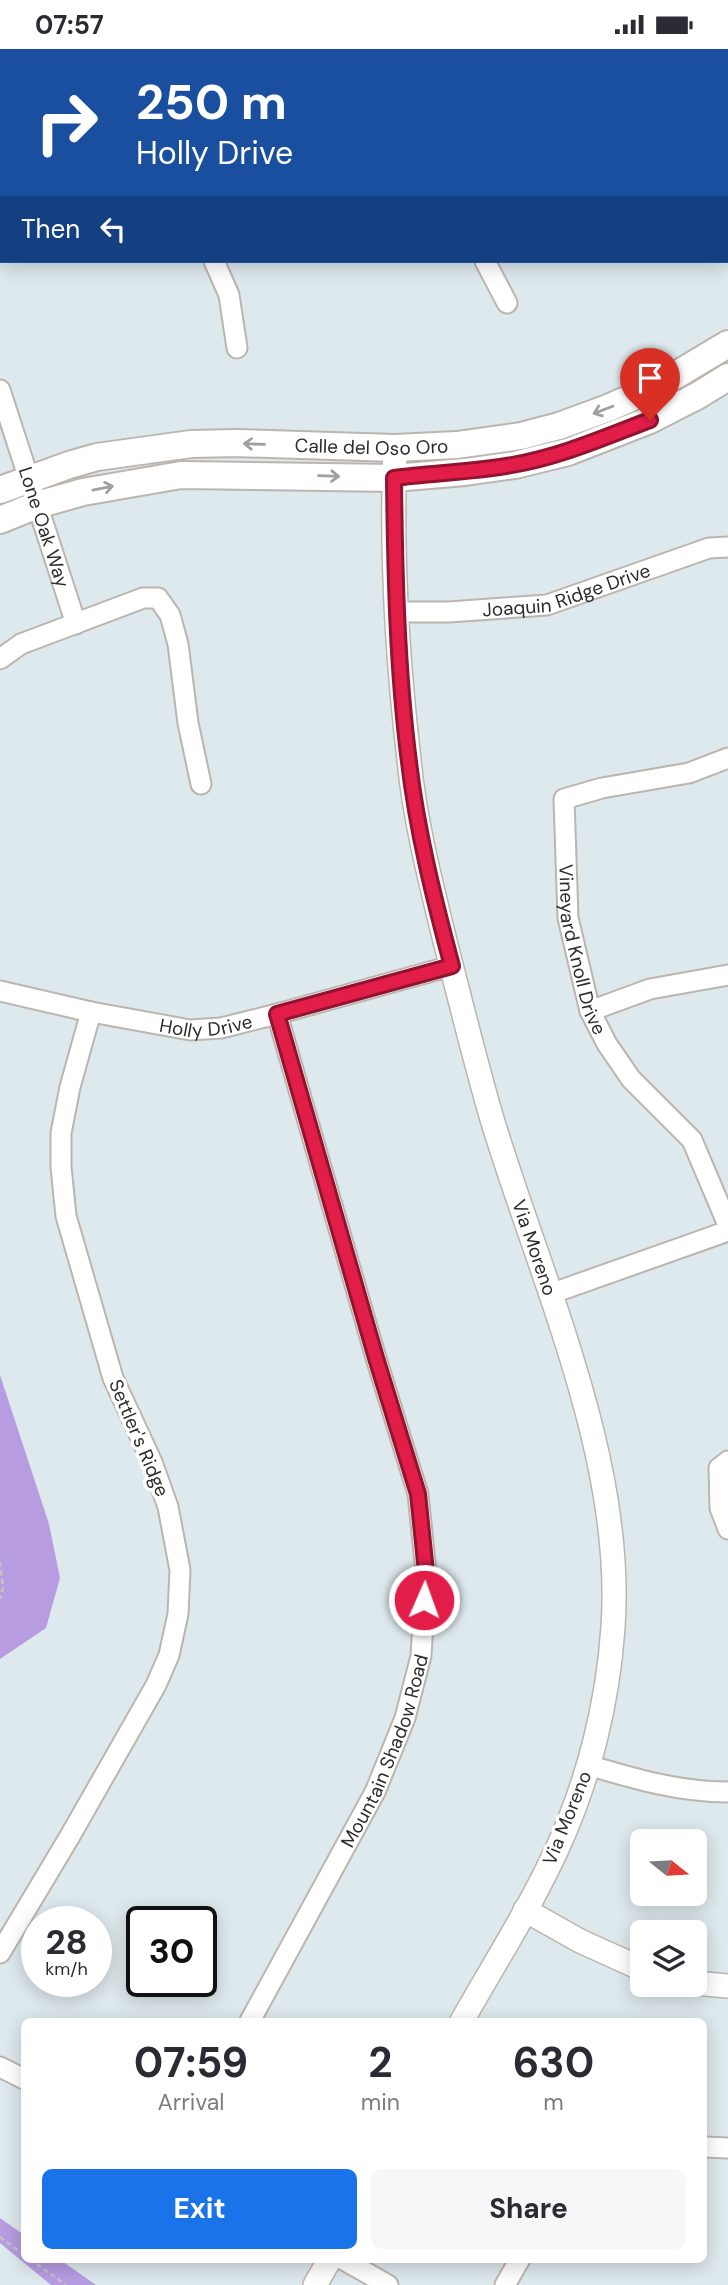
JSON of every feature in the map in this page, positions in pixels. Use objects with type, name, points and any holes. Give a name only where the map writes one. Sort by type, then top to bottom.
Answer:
[{"type":"main road","name":"Calle del Oso Oro","points":[[0,490],[97,457],[191,444],[395,448],[501,439],[559,426],[656,387],[728,344]]},
{"type":"main road","name":"Calle del Oso Oro","points":[[0,520],[37,505],[83,492],[181,475],[394,478],[515,465],[568,452],[650,420],[728,377]]},
{"type":"street","points":[[215,263],[229,295],[237,348]]},
{"type":"street","points":[[486,263],[507,303]]},
{"type":"street","name":"Lone Oak Way","points":[[0,390],[76,624]]},
{"type":"street","name":"Via Moreno","points":[[395,448],[397,612],[409,762],[431,884],[474,1059],[588,1416],[605,1493],[612,1559],[614,1625],[609,1668],[588,1765],[557,1850],[464,2018]]},
{"type":"street","name":"Joaquin Ridge Drive","points":[[397,612],[449,612],[547,605],[709,548],[728,547]]},
{"type":"street","points":[[0,659],[21,644],[143,598],[158,599],[170,615],[178,644],[188,723],[201,784]]},
{"type":"street","name":"Vineyard Knoll Drive","points":[[728,758],[689,773],[602,788],[564,799],[568,918],[590,1011],[607,1044],[631,1079],[692,1140],[728,1225]]},
{"type":"street","name":"Holly Drive","points":[[0,991],[91,1012],[190,1030],[221,1028],[452,966]]},
{"type":"street","points":[[590,1011],[650,989],[728,975]]},
{"type":"street","name":"Settler's Ridge","points":[[0,1953],[156,1685],[169,1655],[178,1614],[180,1570],[168,1507],[152,1462],[113,1378],[66,1216],[61,1133],[70,1087],[91,1012]]},
{"type":"street","name":"Mountain Shadow Road","points":[[252,2018],[375,1792],[405,1718],[421,1655],[426,1572],[418,1494],[277,1014]]},
{"type":"street","points":[[550,1294],[728,1231]]},
{"type":"street","points":[[728,1461],[719,1468],[720,1508],[728,1529]]},
{"type":"street","points":[[588,1765],[680,1790],[728,1792]]},
{"type":"street","points":[[525,1910],[580,1941],[630,1964]]},
{"type":"street","points":[[707,1984],[728,1986]]},
{"type":"street","points":[[0,2067],[21,2078]]},
{"type":"street","points":[[707,2147],[728,2148]]},
{"type":"street","points":[[314,2285],[328,2263]]},
{"type":"street","points":[[349,2263],[388,2285]]},
{"type":"street","points":[[505,2285],[518,2263]]},
{"type":"path","points":[[0,1562],[4,1588],[0,1599]]},
{"type":"path","points":[[0,2237],[21,2253]]},
{"type":"path","points":[[36,2263],[66,2285]]},
{"type":"shaded area","points":[[0,1375],[49,1524],[60,1578],[46,1628],[0,1659]]},
{"type":"shaded area","points":[[0,2218],[21,2233],[21,2260],[0,2243]]},
{"type":"shaded area","points":[[24,2263],[65,2263],[96,2285],[51,2285]]},
{"type":"route","points":[[424,1600],[426,1572],[418,1494],[277,1014],[452,966],[431,884],[409,762],[397,612],[394,478],[515,465],[568,452],[650,420]]}]
